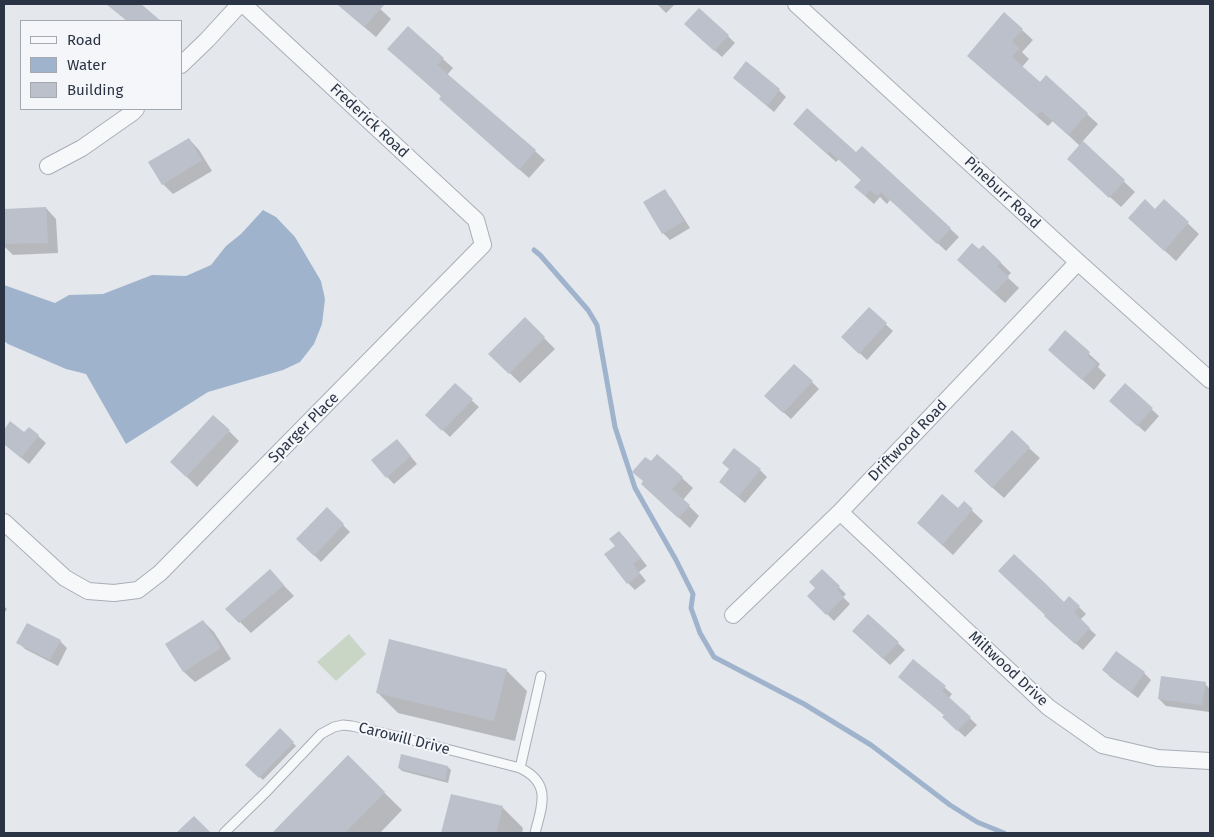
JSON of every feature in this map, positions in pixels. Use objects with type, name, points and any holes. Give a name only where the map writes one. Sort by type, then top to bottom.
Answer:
[{"type":"street","points":[[182,64],[242,4]]},
{"type":"street","name":"Frederick Road","points":[[242,4],[476,220],[483,245]]},
{"type":"street","name":"Pineburr Road","points":[[796,4],[1210,380]]},
{"type":"street","points":[[48,166],[82,148],[135,110]]},
{"type":"street","name":"Sparger Place","points":[[4,522],[65,578],[88,591],[114,592],[138,590],[160,572],[483,245]]},
{"type":"street","name":"Driftwood Road","points":[[734,615],[840,512],[1078,262]]},
{"type":"street","name":"Miltwood Drive","points":[[840,512],[1048,707],[1102,745],[1158,758],[1210,761]]},
{"type":"lane","points":[[520,768],[541,676]]},
{"type":"lane","name":"Carowill Drive","points":[[224,833],[321,734],[334,727],[344,725],[404,738],[528,771],[536,778],[543,794],[535,833]]},
{"type":"green space","points":[[349,634],[366,654],[336,681],[317,662]]},
{"type":"water","points":[[263,210],[276,217],[295,237],[321,281],[325,299],[322,324],[314,344],[300,362],[283,370],[208,392],[126,444],[86,374],[66,369],[4,341],[4,285],[55,303],[69,295],[103,294],[152,275],[186,276],[211,265],[226,246],[241,234]]},
{"type":"building","points":[[106,4],[141,4],[160,20],[126,20]]},
{"type":"building","points":[[337,4],[385,4],[364,27]]},
{"type":"building","points":[[699,8],[729,35],[714,51],[684,24]]},
{"type":"building","points":[[1004,12],[1023,29],[1012,41],[1019,48],[1012,57],[1040,82],[1046,75],[1088,113],[1068,135],[1041,111],[1037,116],[967,56]]},
{"type":"building","points":[[408,26],[444,58],[437,65],[536,150],[519,170],[439,99],[441,96],[387,49]]},
{"type":"building","points":[[746,61],[780,89],[767,106],[733,78]]},
{"type":"building","points":[[807,108],[856,152],[862,146],[951,228],[937,244],[881,192],[877,196],[870,190],[865,196],[854,187],[861,180],[829,151],[827,154],[793,124]]},
{"type":"building","points":[[189,138],[202,160],[162,185],[148,162]]},
{"type":"building","points":[[1083,141],[1125,180],[1109,198],[1067,159]]},
{"type":"building","points":[[665,189],[684,221],[662,234],[643,202]]},
{"type":"building","points":[[1145,199],[1155,209],[1164,199],[1189,222],[1164,251],[1128,218]]},
{"type":"building","points":[[46,207],[48,243],[4,244],[4,209]]},
{"type":"building","points":[[972,243],[979,249],[983,245],[1001,262],[997,266],[1009,277],[994,293],[957,260]]},
{"type":"building","points":[[869,307],[887,323],[859,354],[841,337]]},
{"type":"building","points":[[525,317],[545,337],[509,374],[488,354]]},
{"type":"building","points":[[1065,330],[1090,352],[1087,356],[1097,364],[1082,380],[1048,350]]},
{"type":"building","points":[[794,364],[813,381],[783,413],[764,396]]},
{"type":"building","points":[[455,383],[473,399],[442,431],[425,415]]},
{"type":"building","points":[[1125,383],[1153,408],[1137,426],[1109,401]]},
{"type":"building","points":[[213,415],[230,430],[186,477],[170,462]]},
{"type":"building","points":[[10,421],[24,432],[29,427],[39,435],[21,458],[4,444],[4,430]]},
{"type":"building","points":[[1012,430],[1030,447],[992,488],[974,471]]},
{"type":"building","points":[[397,439],[411,456],[386,478],[371,460]]},
{"type":"building","points":[[734,448],[761,469],[738,497],[719,482],[729,469],[722,463]]},
{"type":"building","points":[[657,454],[683,477],[672,489],[690,505],[678,518],[641,484],[643,481],[632,472],[645,457],[651,461]]},
{"type":"building","points":[[942,494],[958,508],[964,501],[973,509],[942,545],[917,523]]},
{"type":"building","points":[[327,507],[344,524],[314,556],[296,539]]},
{"type":"building","points":[[619,531],[641,558],[633,564],[640,574],[627,584],[604,554],[615,546],[609,539]]},
{"type":"building","points":[[1014,554],[1064,602],[1069,596],[1080,606],[1074,612],[1090,628],[1075,644],[998,571]]},
{"type":"building","points":[[270,569],[284,585],[239,623],[225,609]]},
{"type":"building","points":[[822,569],[840,586],[837,589],[844,597],[826,615],[807,596],[815,588],[809,582]]},
{"type":"building","points":[[868,614],[899,642],[883,659],[852,631]]},
{"type":"building","points":[[203,620],[221,648],[183,672],[165,644]]},
{"type":"building","points":[[27,623],[61,640],[50,660],[16,643]]},
{"type":"building","points":[[389,639],[507,669],[494,721],[376,693]]},
{"type":"building","points":[[1116,651],[1145,672],[1131,692],[1102,670]]},
{"type":"building","points":[[913,659],[946,686],[942,691],[971,717],[957,731],[942,717],[944,715],[898,677]]},
{"type":"building","points":[[1161,676],[1206,682],[1202,705],[1158,699]]},
{"type":"building","points":[[280,728],[294,742],[259,778],[245,765]]},
{"type":"building","points":[[401,754],[448,766],[445,780],[398,768]]},
{"type":"building","points":[[348,755],[385,792],[345,833],[272,833]]},
{"type":"building","points":[[451,794],[503,806],[496,833],[441,833]]},
{"type":"building","points":[[194,816],[211,833],[176,833]]},
{"type":"waterway","points":[[534,250],[588,310],[597,325],[615,427],[635,488],[693,594],[691,608],[700,633],[714,657],[804,704],[871,745],[950,805],[977,822],[1004,833]]}]
